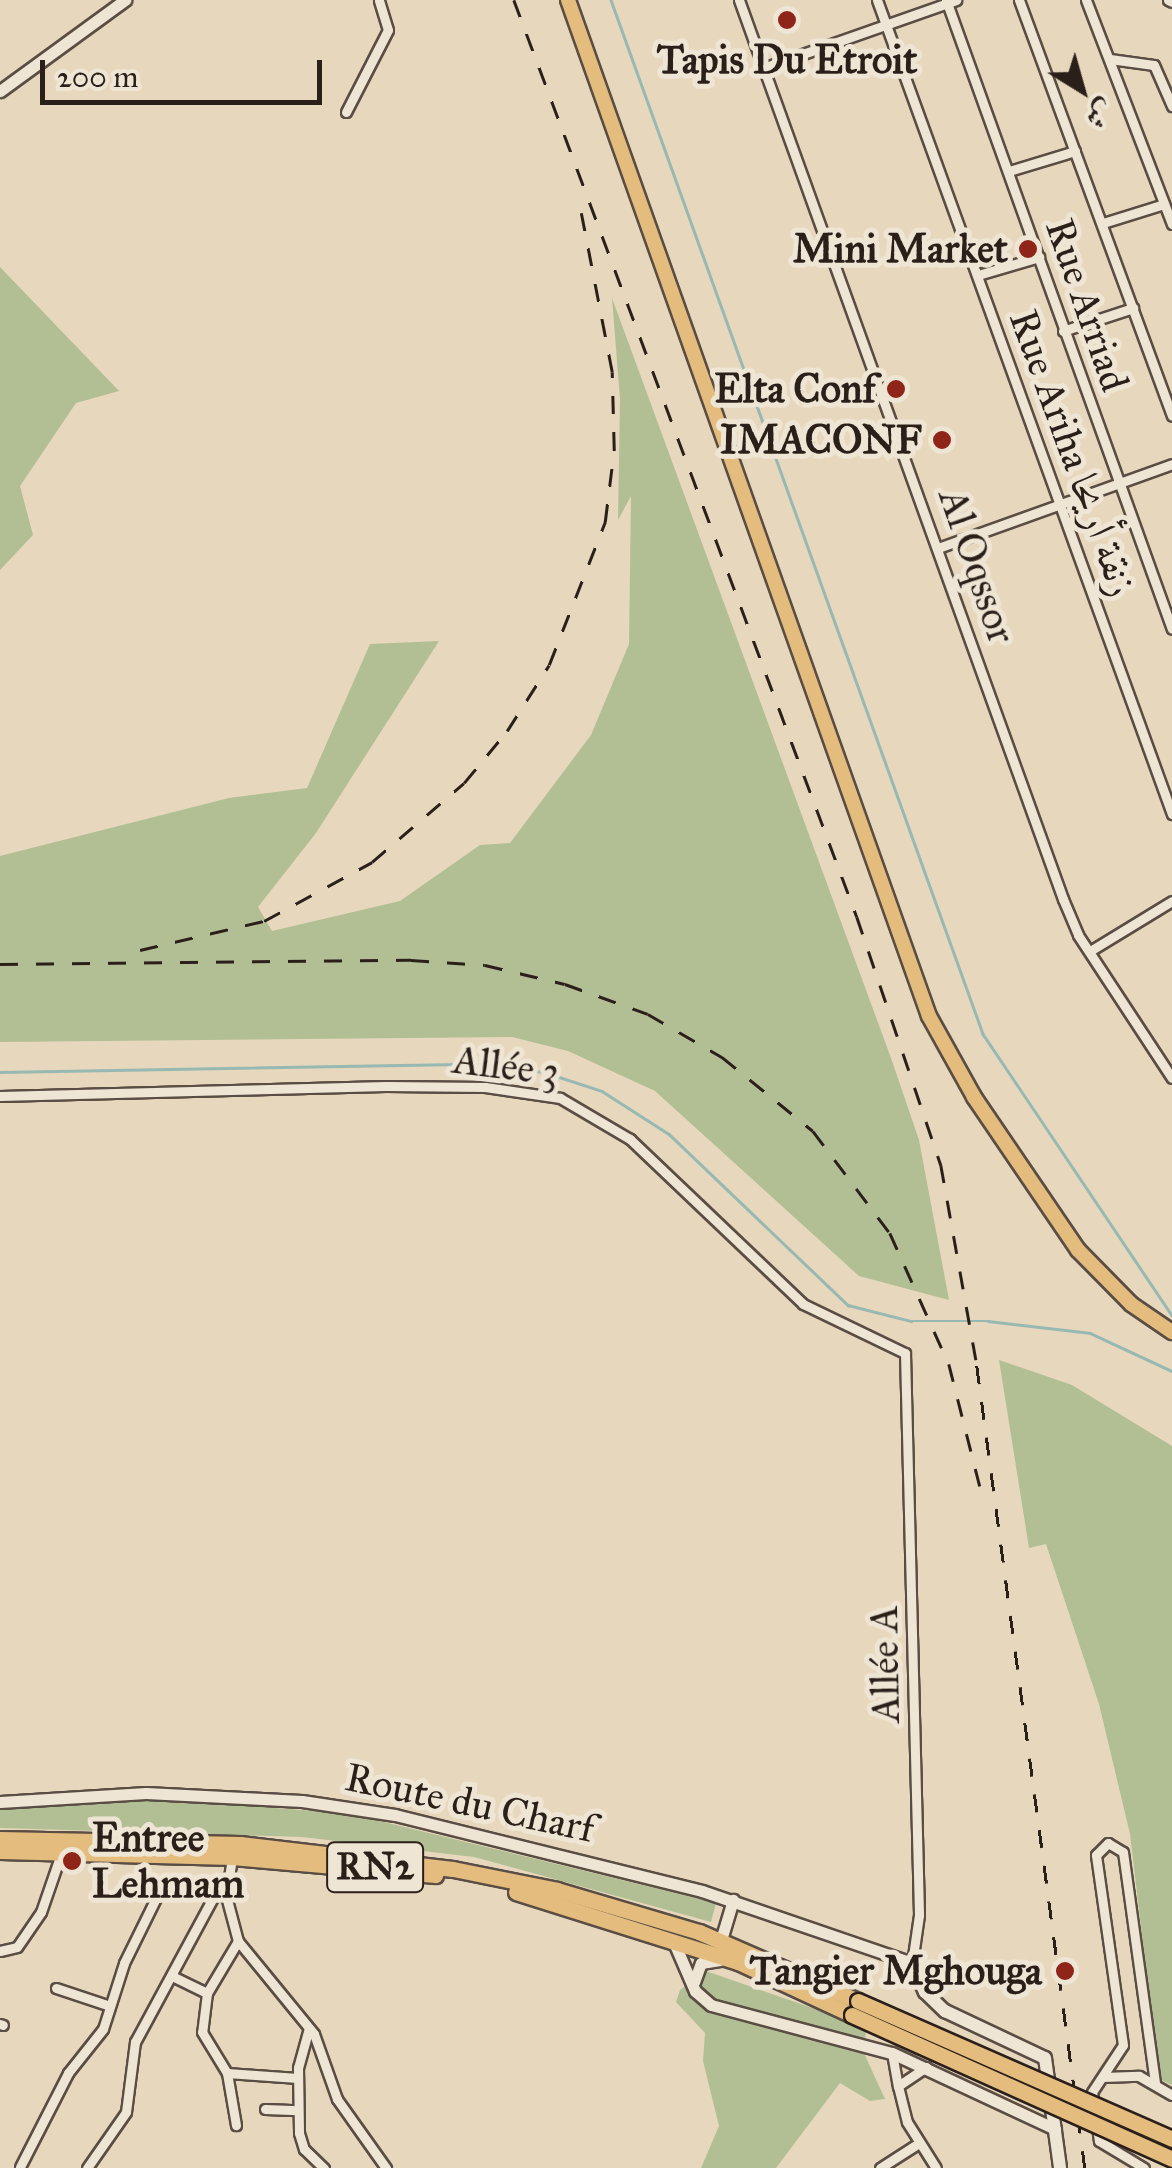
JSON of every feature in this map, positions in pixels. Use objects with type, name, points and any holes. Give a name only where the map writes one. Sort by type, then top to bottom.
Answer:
[{"type":"highway","name":"RN2","points":[[0,1839],[164,1840],[397,1858],[556,1890],[721,1940],[1172,2159]]},
{"type":"highway","name":"RN2","points":[[0,1851],[232,1857],[460,1880],[575,1906],[738,1962],[1172,2139]]},
{"type":"main road","points":[[568,0],[930,1016],[1058,1221],[1130,1304],[1172,1332]]},
{"type":"main road","points":[[912,1963],[925,1992],[945,2010],[1045,2058],[1060,2168]]},
{"type":"street","points":[[0,91],[125,0]]},
{"type":"street","points":[[346,112],[388,30],[379,0]]},
{"type":"street","name":"Al Oqssor","points":[[740,0],[1063,899],[1090,952],[1172,1078]]},
{"type":"street","name":"Rue Ariha زنقة أريحا","points":[[877,0],[1172,814]]},
{"type":"street","points":[[1019,0],[1172,416]]},
{"type":"street","points":[[1086,0],[1172,224]]},
{"type":"street","points":[[763,68],[950,1]]},
{"type":"street","name":"Rue Arriad","points":[[950,1],[1063,331],[1172,630]]},
{"type":"street","points":[[1110,58],[1154,65],[1172,106]]},
{"type":"street","points":[[1010,171],[1074,151]]},
{"type":"street","points":[[1103,223],[1164,204]]},
{"type":"street","points":[[978,275],[1038,257]]},
{"type":"street","points":[[1063,331],[1133,308]]},
{"type":"street","points":[[938,548],[1172,464]]},
{"type":"street","points":[[1090,952],[1172,901]]},
{"type":"street","name":"Allée 3","points":[[0,1096],[406,1086],[499,1088],[560,1098],[630,1139],[802,1304],[894,1344],[910,1364]]},
{"type":"street","name":"Allée A","points":[[910,1364],[919,1915],[912,1963]]},
{"type":"street","name":"Route du Charf","points":[[0,1802],[146,1792],[348,1807],[733,1900],[912,1963]]},
{"type":"street","points":[[1144,2168],[1099,2142],[1092,2092],[1123,2045],[1096,1855],[1108,1843],[1123,1852],[1154,2084]]},
{"type":"street","points":[[0,1951],[17,1947],[41,1912],[62,1851]]},
{"type":"street","points":[[87,2168],[126,2112],[135,2042],[221,1894],[232,1857]]},
{"type":"street","points":[[20,2167],[68,2073],[103,2029],[160,1892],[171,1885],[221,1894]]},
{"type":"street","points":[[221,1894],[238,1942],[309,2028],[352,2127],[386,2168]]},
{"type":"street","points":[[721,1940],[733,1900]]},
{"type":"street","points":[[672,1938],[694,1991],[722,2010],[892,2054],[1055,2130]]},
{"type":"street","points":[[236,2125],[227,2073],[202,2032],[206,1993],[238,1942]]},
{"type":"street","points":[[694,1991],[701,1962],[738,1962]]},
{"type":"street","points":[[172,1976],[206,1993]]},
{"type":"street","points":[[56,1988],[110,2006]]},
{"type":"street","points":[[309,2028],[298,2078],[300,2142],[324,2168]]},
{"type":"street","points":[[1123,2045],[1147,2038]]},
{"type":"street","points":[[892,2054],[906,2122],[936,2168]]},
{"type":"street","points":[[898,2086],[926,2068]]},
{"type":"street","points":[[227,2073],[298,2078]]},
{"type":"street","points":[[1103,2077],[1128,2074],[1172,2094]]},
{"type":"street","points":[[265,2109],[298,2110]]},
{"type":"street","points":[[880,2168],[920,2142]]},
{"type":"green space","points":[[0,267],[119,391],[76,403],[20,486],[33,535],[0,570]]},
{"type":"green space","points":[[612,298],[919,1140],[949,1300],[859,1276],[655,1091],[568,1051],[512,1037],[0,1042],[0,856],[229,798],[307,788],[370,644],[439,641],[316,833],[258,907],[272,931],[400,901],[480,845],[510,843],[591,735],[629,644],[631,496],[618,520],[620,399]]},
{"type":"green space","points":[[999,1360],[1072,1385],[1172,1446],[1172,2085],[1159,2079],[1130,1834],[1099,1704],[1046,1544],[1029,1548]]},
{"type":"green space","points":[[136,1797],[351,1814],[716,1903],[711,1922],[474,1857],[302,1837],[0,1828],[0,1809]]},
{"type":"green space","points":[[706,1971],[867,2027],[863,2051],[885,2099],[870,2101],[840,2083],[776,2168],[701,2168],[719,2126],[703,2061],[705,2033],[676,2002],[680,1990]]},
{"type":"waterway","points":[[611,0],[983,1034],[1172,1315]]},
{"type":"waterway","points":[[0,1072],[475,1064],[544,1072],[602,1091],[669,1134],[848,1305],[911,1321],[988,1321],[1090,1333],[1172,1371]]},
{"type":"railway","points":[[514,0],[857,917],[941,1165],[977,1366],[1085,2168]]},
{"type":"railway","points":[[140,950],[264,921],[372,862],[464,783],[507,731],[549,665],[605,522],[614,450],[612,372],[581,213]]},
{"type":"railway","points":[[0,964],[411,960],[485,965],[565,984],[648,1014],[722,1057],[813,1131],[890,1233],[949,1364],[982,1494]]},
{"type":"place","name":"Tapis Du Etroit","points":[[787,20]]},
{"type":"place","name":"Mini Market","points":[[1028,249]]},
{"type":"place","name":"Elta Conf","points":[[896,389]]},
{"type":"place","name":"IMACONF","points":[[942,440]]},
{"type":"place","name":"Entree Lehmam","points":[[72,1861]]},
{"type":"place","name":"Tangier Mghouga","points":[[1065,1971]]}]
